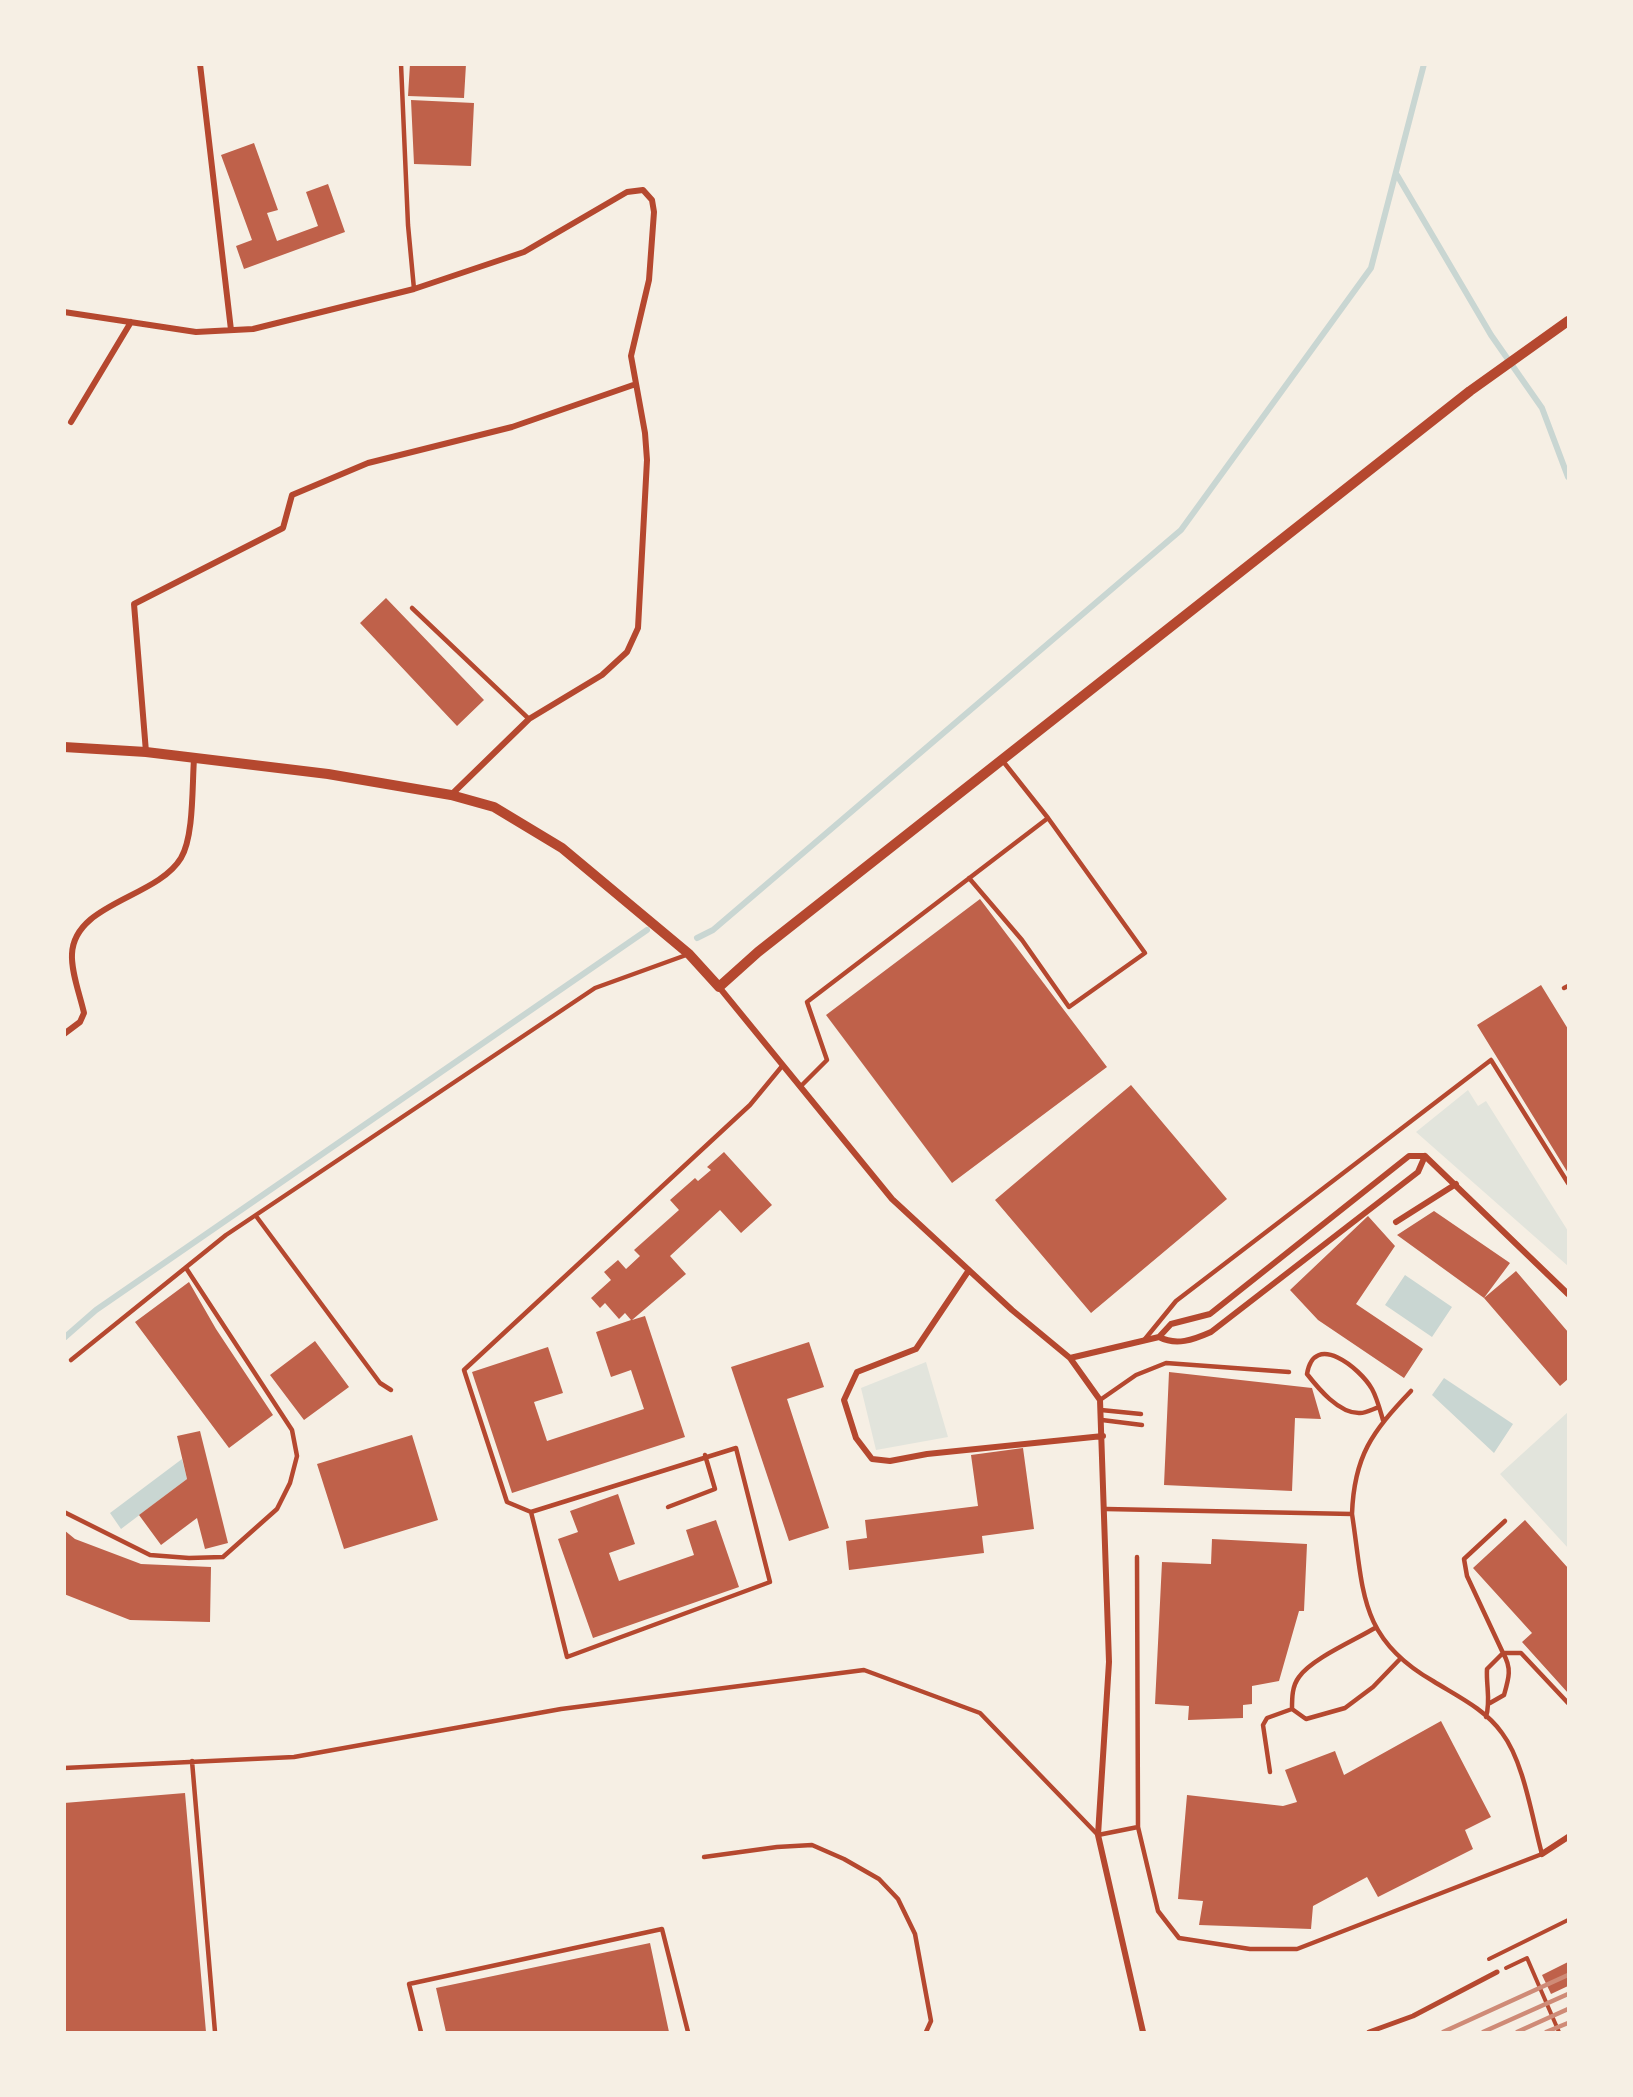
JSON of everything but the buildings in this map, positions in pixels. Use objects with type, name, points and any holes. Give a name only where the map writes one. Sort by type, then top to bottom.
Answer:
[{"type":"street","points":[[200,64],[231,330]]},
{"type":"street","points":[[64,312],[196,332],[253,329],[414,289],[524,252],[627,192],[643,190],[652,200],[654,212],[649,280],[631,356],[645,432],[646,460],[638,628],[627,652],[602,675],[529,719],[451,795]]},
{"type":"street","points":[[719,987],[752,957],[1470,391],[1569,321]]},
{"type":"street","points":[[71,422],[131,322]]},
{"type":"street","points":[[146,752],[134,604],[283,528],[292,495],[368,463],[512,427],[636,384]]},
{"type":"street","points":[[64,747],[146,752],[328,774],[451,795],[494,807],[562,848],[689,954],[719,987],[892,1199],[1070,1358],[1100,1400],[1106,1509],[1109,1662],[1098,1835],[1141,2032]]},
{"type":"street","points":[[64,1034],[80,1022],[84,1012],[71,955],[80,929],[91,918],[158,880],[180,859],[187,843],[194,759]]},
{"type":"street","points":[[1159,1337],[1171,1324],[1210,1314],[1310,1237],[1409,1156],[1425,1156],[1569,1294]]},
{"type":"street","points":[[1070,1358],[1145,1339],[1159,1337],[1171,1343],[1196,1338],[1210,1332],[1418,1172],[1425,1156]]},
{"type":"street","points":[[1395,1222],[1456,1184]]},
{"type":"street","points":[[1310,1237],[1318,1250]]},
{"type":"street","points":[[969,1270],[916,1349],[857,1372],[844,1401],[856,1438],[872,1459],[890,1461],[927,1454],[1103,1436]]},
{"type":"street","points":[[1542,1854],[1569,1837]]},
{"type":"street","points":[[1369,2032],[1413,2016],[1497,1972]]},
{"type":"lane","points":[[400,64],[408,225],[414,289]]},
{"type":"lane","points":[[412,608],[529,719]]},
{"type":"lane","points":[[969,878],[1022,940],[1070,1007],[1145,953],[1048,818],[1002,760]]},
{"type":"lane","points":[[800,1087],[827,1060],[807,1002],[1048,818]]},
{"type":"lane","points":[[71,1360],[255,1216],[595,988],[689,954]]},
{"type":"lane","points":[[1492,1051],[1491,1060],[1569,1183]]},
{"type":"lane","points":[[1145,1339],[1176,1301],[1491,1060]]},
{"type":"lane","points":[[531,1512],[567,1657],[770,1582],[736,1448],[705,1455],[531,1512],[507,1502],[464,1370],[750,1105],[783,1065]]},
{"type":"lane","points":[[255,1216],[380,1383],[391,1390]]},
{"type":"lane","points":[[64,1512],[150,1555],[189,1558],[223,1557],[278,1509],[290,1483],[297,1456],[292,1430],[186,1268]]},
{"type":"lane","points":[[1378,1407],[1359,1413],[1344,1407],[1321,1392],[1307,1374],[1309,1364],[1317,1356],[1330,1353],[1352,1366],[1371,1388],[1383,1420]]},
{"type":"lane","points":[[1100,1400],[1136,1375],[1166,1363],[1289,1372]]},
{"type":"lane","points":[[1137,1557],[1138,1827],[1158,1911],[1179,1938],[1250,1949],[1296,1949],[1542,1854],[1515,1759],[1503,1734],[1471,1704],[1416,1672],[1400,1659],[1375,1628],[1360,1578],[1352,1514],[1353,1492],[1361,1455],[1383,1420],[1411,1391]]},
{"type":"lane","points":[[1101,1410],[1142,1414]]},
{"type":"lane","points":[[1102,1420],[1142,1425]]},
{"type":"lane","points":[[668,1507],[716,1489],[705,1455]]},
{"type":"lane","points":[[1106,1509],[1352,1514]]},
{"type":"lane","points":[[1490,1703],[1504,1695],[1510,1665],[1467,1576],[1464,1559],[1505,1521]]},
{"type":"lane","points":[[1292,1709],[1292,1696],[1298,1678],[1307,1668],[1375,1628]]},
{"type":"lane","points":[[1486,1717],[1490,1703],[1486,1692],[1487,1669],[1503,1653],[1521,1653],[1569,1703]]},
{"type":"lane","points":[[1292,1709],[1306,1719],[1345,1708],[1373,1687],[1400,1659]]},
{"type":"lane","points":[[64,1768],[294,1757],[561,1709],[864,1670],[980,1713],[1098,1835],[1138,1827]]},
{"type":"lane","points":[[1270,1772],[1263,1725],[1266,1718],[1292,1709]]},
{"type":"lane","points":[[192,1761],[215,2032]]},
{"type":"lane","points":[[704,1857],[777,1847],[812,1845],[844,1859],[879,1879],[898,1899],[915,1934],[931,2021],[926,2032]]},
{"type":"lane","points":[[421,2032],[409,1984],[662,1929],[688,2032]]},
{"type":"path","points":[[1489,1959],[1569,1920]]},
{"type":"path","points":[[1497,1972],[1527,1958],[1559,2032]]},
{"type":"shaded area","points":[[1468,1090],[1478,1106],[1486,1101],[1568,1231],[1568,1266],[1416,1132]]},
{"type":"shaded area","points":[[1405,1275],[1452,1307],[1432,1337],[1385,1305]]},
{"type":"shaded area","points":[[926,1362],[948,1437],[876,1450],[861,1388]]},
{"type":"shaded area","points":[[1444,1378],[1513,1424],[1494,1453],[1432,1395]]},
{"type":"shaded area","points":[[1568,1412],[1568,1548],[1500,1474]]},
{"type":"shaded area","points":[[182,1459],[187,1479],[121,1529],[110,1513]]},
{"type":"waterway","points":[[697,938],[713,930],[1181,530],[1371,268],[1424,64]]},
{"type":"waterway","points":[[1397,175],[1491,335],[1542,408],[1568,477]]},
{"type":"waterway","points":[[64,1338],[96,1310],[647,930]]},
{"type":"railway","points":[[1443,2032],[1568,1975]]},
{"type":"railway","points":[[1483,2032],[1568,1994]]},
{"type":"railway","points":[[1517,2032],[1568,2009]]},
{"type":"railway","points":[[1546,2032],[1568,2023]]}]
